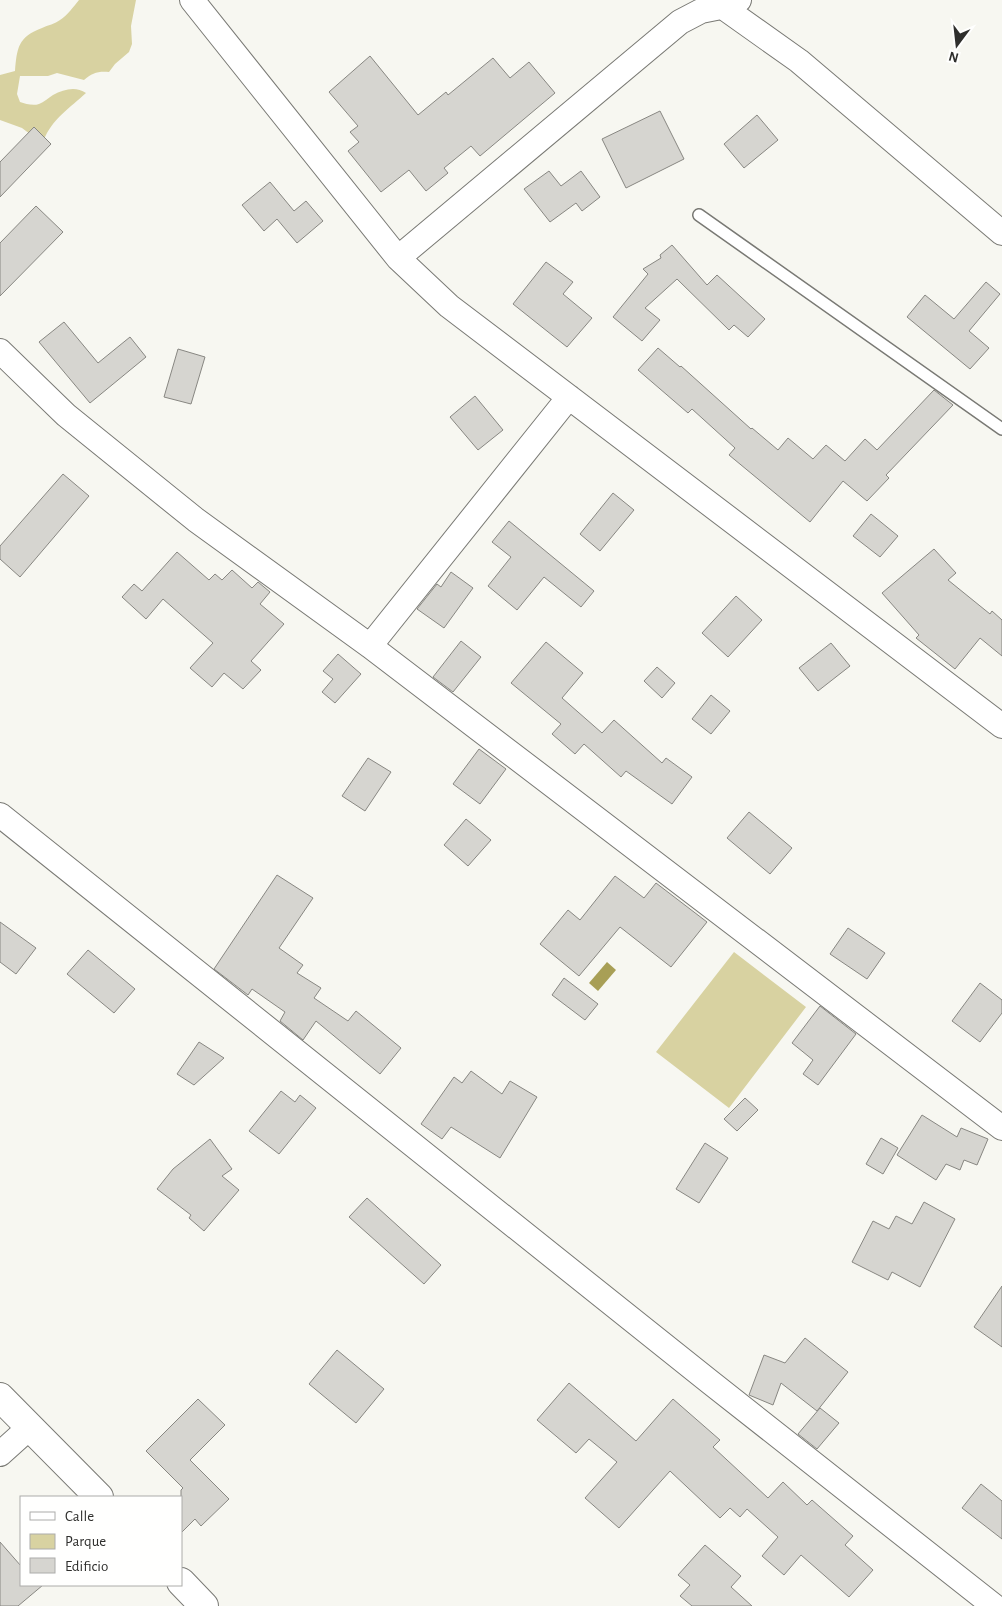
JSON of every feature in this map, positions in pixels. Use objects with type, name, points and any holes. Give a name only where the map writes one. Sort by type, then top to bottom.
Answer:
[{"type":"main road","points":[[0,1397],[97,1496]]},
{"type":"main road","points":[[182,1583],[204,1606]]},
{"type":"street","points":[[192,0],[398,258],[449,306],[1002,726]]},
{"type":"street","points":[[398,258],[680,22],[701,11],[725,2],[800,61],[1002,233]]},
{"type":"street","points":[[0,351],[66,415],[196,520],[370,646],[1002,1128]]},
{"type":"street","points":[[370,646],[569,397]]},
{"type":"street","points":[[0,815],[687,1364],[994,1606]]},
{"type":"street","points":[[0,1454],[30,1427]]},
{"type":"lane","points":[[699,215],[1002,429]]},
{"type":"green space","points":[[79,0],[136,0],[131,26],[132,44],[129,52],[109,72],[95,73],[84,80],[57,73],[48,76],[20,76],[17,94],[20,102],[32,105],[39,104],[57,93],[70,89],[86,93],[56,120],[44,140],[22,128],[0,120],[0,75],[15,71],[18,50],[23,39],[34,31],[56,23]]},
{"type":"green space","points":[[734,952],[806,1007],[729,1108],[656,1052]]},
{"type":"shaded area","points":[[607,962],[616,970],[598,991],[589,983]]},
{"type":"building","points":[[370,56],[418,115],[446,92],[448,95],[493,58],[510,78],[529,62],[555,93],[480,156],[471,146],[444,168],[448,173],[426,191],[409,170],[381,192],[348,151],[359,142],[350,132],[358,126],[329,92]]},
{"type":"building","points":[[660,111],[684,159],[626,188],[602,139]]},
{"type":"building","points":[[757,115],[778,140],[744,168],[724,144]]},
{"type":"building","points":[[34,127],[51,144],[0,197],[0,162]]},
{"type":"building","points":[[549,171],[561,186],[581,171],[600,197],[582,211],[576,203],[550,222],[524,189]]},
{"type":"building","points":[[270,182],[294,211],[306,201],[323,221],[297,243],[277,219],[264,231],[242,205]]},
{"type":"building","points":[[36,206],[63,232],[0,296],[0,243]]},
{"type":"building","points":[[672,245],[707,285],[717,275],[765,319],[748,337],[734,325],[729,330],[677,279],[645,308],[660,320],[642,341],[613,317],[648,274],[643,269],[661,258],[660,255]]},
{"type":"building","points":[[546,262],[573,282],[563,294],[592,318],[567,347],[513,304]]},
{"type":"building","points":[[986,282],[1000,294],[969,331],[989,348],[970,369],[907,317],[925,295],[954,319]]},
{"type":"building","points":[[64,322],[98,363],[130,337],[146,357],[90,403],[39,342]]},
{"type":"building","points":[[658,348],[778,450],[788,438],[813,459],[826,445],[845,461],[865,439],[877,450],[934,390],[953,405],[886,475],[889,478],[867,501],[843,481],[810,522],[729,455],[735,448],[692,409],[688,413],[638,370]]},
{"type":"building","points":[[178,349],[205,357],[191,404],[164,397]]},
{"type":"building","points":[[475,396],[503,430],[478,450],[450,417]]},
{"type":"building","points":[[63,474],[89,496],[20,577],[0,559],[0,546]]},
{"type":"building","points":[[613,493],[634,510],[600,551],[580,534]]},
{"type":"building","points":[[871,514],[898,536],[880,557],[853,536]]},
{"type":"building","points":[[509,521],[594,591],[581,607],[544,577],[517,610],[488,586],[511,557],[492,542]]},
{"type":"building","points":[[934,549],[956,573],[948,580],[990,614],[992,611],[1002,620],[1002,656],[980,638],[955,669],[916,638],[919,635],[882,593]]},
{"type":"building","points":[[177,552],[209,580],[215,574],[222,580],[232,570],[252,588],[258,582],[270,592],[260,604],[284,624],[251,661],[261,670],[243,689],[224,673],[212,687],[190,668],[213,643],[163,599],[146,619],[122,597],[134,584],[142,591]]},
{"type":"building","points":[[451,572],[473,588],[444,628],[417,609],[437,584],[441,587]]},
{"type":"building","points":[[736,596],[762,620],[728,657],[702,633]]},
{"type":"building","points":[[461,641],[481,657],[453,692],[433,677]]},
{"type":"building","points":[[546,642],[583,673],[562,698],[602,733],[614,720],[662,763],[666,758],[692,777],[672,804],[626,771],[621,777],[584,744],[575,754],[552,734],[561,724],[511,683]]},
{"type":"building","points":[[831,643],[850,666],[818,691],[799,668]]},
{"type":"building","points":[[338,654],[361,674],[335,703],[322,692],[333,679],[323,671]]},
{"type":"building","points":[[657,667],[675,683],[662,698],[644,681]]},
{"type":"building","points":[[711,695],[730,711],[711,734],[692,719]]},
{"type":"building","points":[[479,749],[506,769],[480,804],[453,784]]},
{"type":"building","points":[[368,758],[391,772],[365,811],[342,796]]},
{"type":"building","points":[[749,812],[792,848],[770,874],[727,838]]},
{"type":"building","points":[[466,819],[491,840],[468,866],[444,845]]},
{"type":"building","points":[[277,875],[313,898],[279,948],[303,965],[297,973],[321,988],[314,998],[348,1021],[356,1011],[401,1048],[380,1074],[316,1021],[303,1040],[280,1021],[285,1012],[252,989],[248,995],[214,969]]},
{"type":"building","points":[[615,876],[644,898],[656,883],[707,922],[671,967],[620,927],[579,976],[540,944],[568,910],[580,920]]},
{"type":"building","points":[[0,922],[36,948],[16,974],[0,962]]},
{"type":"building","points":[[848,928],[885,953],[867,979],[830,954]]},
{"type":"building","points":[[88,950],[135,989],[114,1013],[67,974]]},
{"type":"building","points":[[564,978],[598,1004],[585,1020],[552,995]]},
{"type":"building","points":[[980,983],[1002,1000],[1002,1013],[980,1042],[952,1021]]},
{"type":"building","points":[[820,1006],[856,1034],[818,1085],[803,1074],[813,1060],[792,1043]]},
{"type":"building","points":[[199,1042],[224,1058],[194,1085],[177,1074]]},
{"type":"building","points":[[471,1071],[502,1094],[510,1081],[537,1097],[500,1158],[451,1127],[442,1139],[421,1124],[454,1077],[462,1083]]},
{"type":"building","points":[[281,1091],[295,1102],[300,1095],[316,1108],[279,1154],[249,1131]]},
{"type":"building","points":[[745,1098],[758,1110],[737,1131],[724,1119]]},
{"type":"building","points":[[922,1115],[957,1137],[961,1128],[988,1139],[977,1165],[964,1160],[960,1170],[946,1164],[936,1180],[897,1155]]},
{"type":"building","points":[[881,1138],[898,1148],[883,1174],[866,1164]]},
{"type":"building","points":[[210,1139],[232,1169],[222,1176],[239,1190],[204,1231],[189,1218],[191,1215],[157,1189],[173,1169]]},
{"type":"building","points":[[705,1143],[728,1158],[699,1203],[676,1189]]},
{"type":"building","points":[[367,1198],[441,1265],[424,1284],[349,1217]]},
{"type":"building","points":[[924,1202],[955,1219],[920,1287],[892,1272],[888,1280],[852,1262],[873,1221],[889,1229],[896,1216],[912,1224]]},
{"type":"building","points":[[1002,1286],[1002,1347],[974,1327]]},
{"type":"building","points":[[805,1338],[848,1372],[817,1411],[781,1383],[773,1405],[749,1395],[764,1355],[785,1363]]},
{"type":"building","points":[[337,1350],[384,1389],[356,1423],[309,1384]]},
{"type":"building","points":[[569,1383],[636,1441],[673,1399],[720,1440],[713,1447],[768,1498],[783,1482],[807,1505],[812,1500],[853,1536],[845,1545],[873,1570],[849,1597],[801,1555],[784,1575],[762,1556],[778,1537],[747,1509],[740,1517],[730,1508],[720,1518],[670,1471],[619,1528],[585,1498],[617,1462],[589,1439],[576,1453],[537,1420]]},
{"type":"building","points":[[198,1399],[225,1425],[190,1460],[229,1499],[201,1526],[195,1519],[182,1532],[181,1490],[183,1488],[146,1451]]},
{"type":"building","points":[[820,1408],[839,1423],[817,1449],[798,1434]]},
{"type":"building","points":[[981,1484],[1002,1501],[1002,1539],[962,1508]]},
{"type":"building","points":[[0,1542],[20,1565],[20,1586],[42,1586],[18,1606],[0,1606]]},
{"type":"building","points":[[705,1545],[741,1576],[731,1587],[752,1606],[692,1606],[680,1596],[690,1585],[678,1575]]}]
